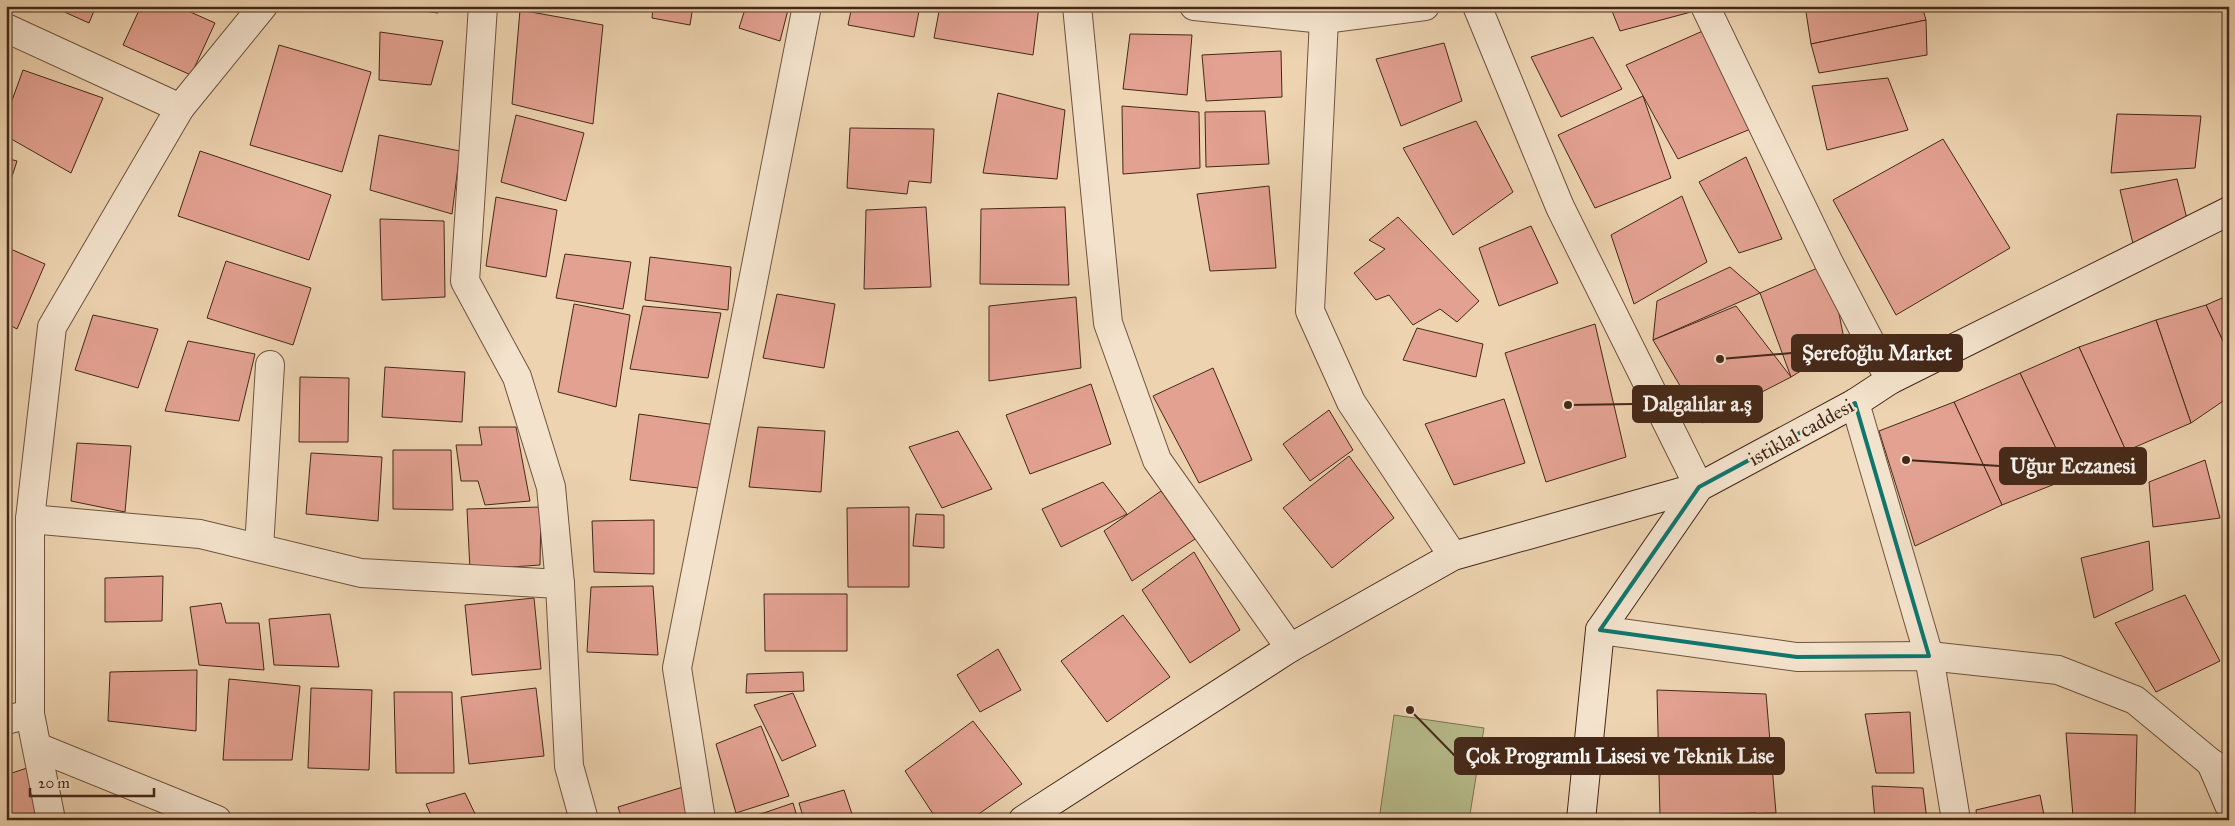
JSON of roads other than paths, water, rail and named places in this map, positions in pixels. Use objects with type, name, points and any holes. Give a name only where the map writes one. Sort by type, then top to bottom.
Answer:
[{"type":"street","points":[[51,820],[37,747],[18,717],[30,519],[52,327],[180,108],[263,6]]},
{"type":"street","points":[[483,6],[465,281],[517,377],[551,487],[560,584],[569,766],[584,820]]},
{"type":"street","points":[[701,820],[677,668],[807,6]]},
{"type":"street","points":[[1077,6],[1108,323],[1157,460],[1290,648]]},
{"type":"street","points":[[1194,6],[1324,19],[1425,6]]},
{"type":"street","points":[[1023,820],[1290,648],[1454,556],[1698,487],[1560,207],[1476,6]]},
{"type":"street","points":[[1706,6],[1829,263],[1890,380]]},
{"type":"street","points":[[1324,19],[1310,311],[1351,402],[1454,556]]},
{"type":"street","points":[[6,28],[180,108]]},
{"type":"street","name":"istiklal caddesi","points":[[1581,820],[1600,630],[1698,487],[1855,403],[1890,380],[2229,211]]},
{"type":"street","points":[[259,548],[270,365]]},
{"type":"street","points":[[1855,403],[1929,656],[1956,820]]},
{"type":"street","points":[[30,519],[200,534],[361,573],[560,584]]},
{"type":"street","points":[[1600,630],[1797,657],[1929,656],[2058,670],[2135,700],[2220,768],[2229,805]]},
{"type":"street","points":[[37,747],[217,820]]},
{"type":"place","name":"Şerefoğlu Market","points":[[1720,359]]},
{"type":"place","name":"Dalgalılar a.ş","points":[[1568,405]]},
{"type":"place","name":"Uğur Eczanesi","points":[[1906,460]]},
{"type":"place","name":"Çok Programlı Lisesi ve Teknik Lise","points":[[1410,710]]}]
